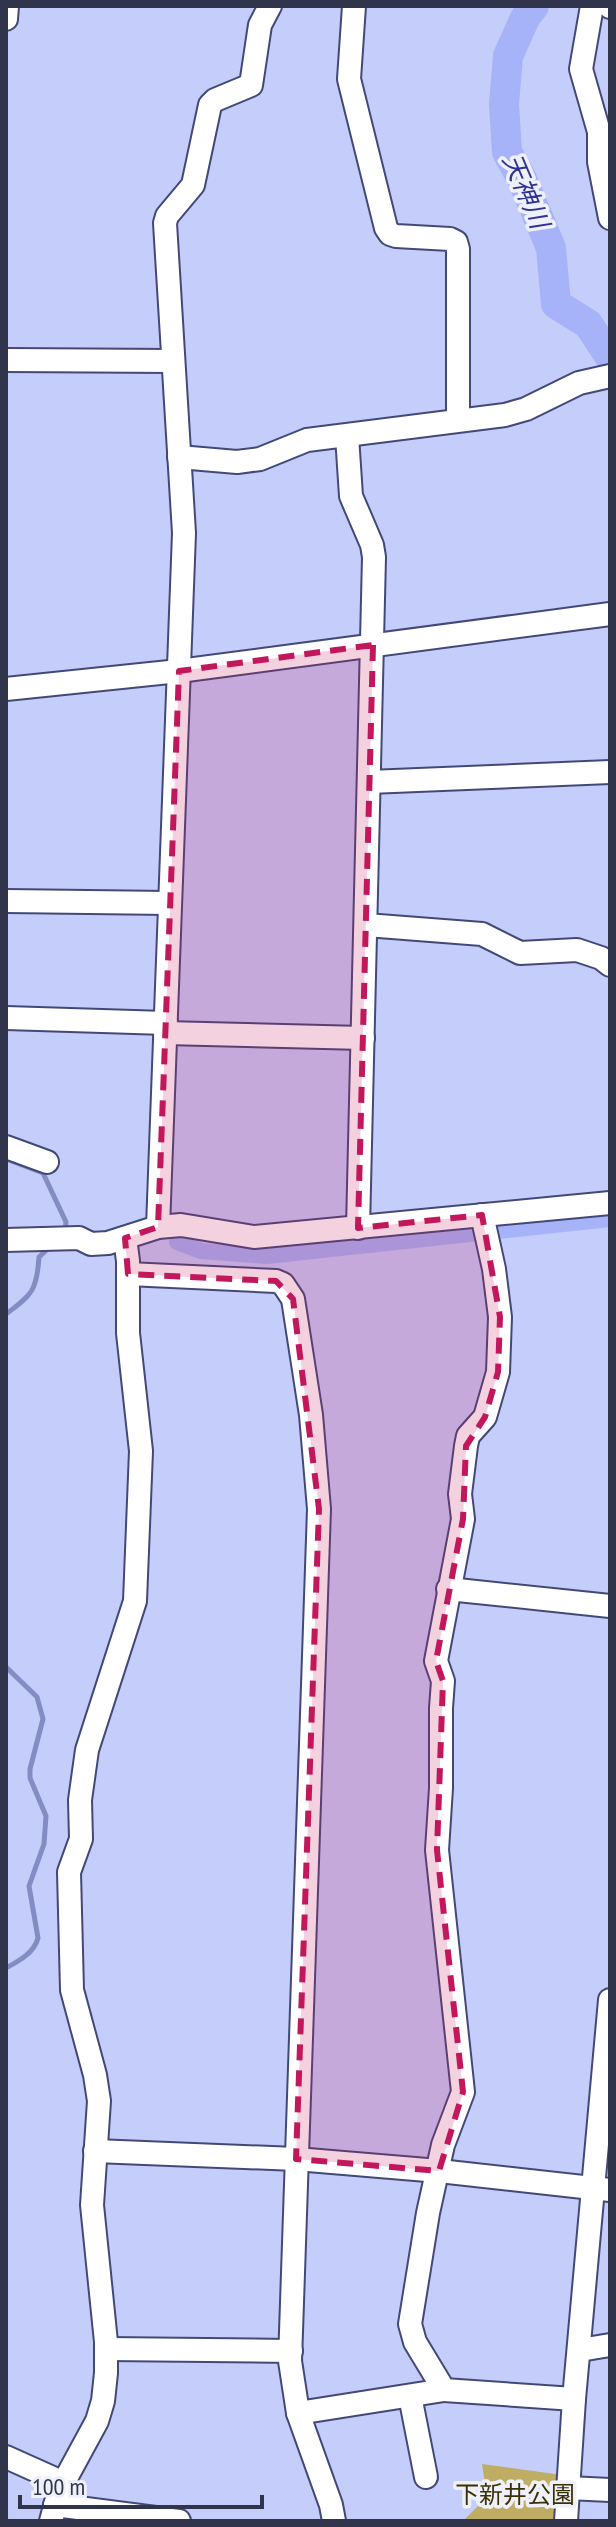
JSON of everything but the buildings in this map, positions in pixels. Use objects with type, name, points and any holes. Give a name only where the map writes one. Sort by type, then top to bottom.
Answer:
[{"type":"street","points":[[6,19],[7,6]]},
{"type":"street","points":[[158,1227],[184,533],[165,223],[167,216],[193,185],[210,105],[251,85],[260,25],[270,6]]},
{"type":"street","points":[[354,6],[349,79],[386,228],[396,236],[450,239],[456,242],[458,249],[458,420]]},
{"type":"street","points":[[592,6],[581,69],[599,132],[599,162],[610,218]]},
{"type":"street","points":[[6,360],[172,361]]},
{"type":"street","points":[[179,457],[237,462],[260,459],[307,440],[516,412],[579,383],[610,377],[610,391]]},
{"type":"street","points":[[347,436],[351,496],[374,557],[358,1228]]},
{"type":"street","points":[[6,689],[179,671],[610,614]]},
{"type":"street","points":[[369,782],[610,772]]},
{"type":"street","points":[[6,901],[169,903]]},
{"type":"street","points":[[366,925],[482,934],[520,953],[577,950],[601,958],[610,965]]},
{"type":"street","points":[[6,1018],[363,1038]]},
{"type":"street","points":[[6,1147],[47,1162]]},
{"type":"street","points":[[6,1240],[79,1238],[91,1244],[108,1243],[158,1227],[181,1225],[254,1237],[610,1203]]},
{"type":"street","points":[[444,2390],[415,2342],[410,2324],[428,2213],[443,2145],[463,2092],[437,1850],[443,1681],[436,1661],[463,1519],[460,1494],[468,1436],[485,1417],[498,1372],[500,1317],[494,1269],[482,1215]]},
{"type":"street","points":[[125,1238],[128,1333],[141,1451],[135,1601],[87,1750],[80,1800],[81,1839],[69,1872],[72,1990],[99,2101],[92,2205],[106,2349],[103,2401],[97,2421],[64,2483],[53,2513],[179,2521]]},
{"type":"street","points":[[128,1274],[276,1281],[283,1284],[293,1299],[311,1415],[319,1509],[291,2351],[298,2413],[334,2521]]},
{"type":"street","points":[[448,1589],[610,1606]]},
{"type":"street","points":[[566,2521],[574,2399],[602,2189],[610,2000]]},
{"type":"street","points":[[95,2151],[296,2159],[602,2189]]},
{"type":"street","points":[[580,2350],[610,2345]]},
{"type":"street","points":[[106,2349],[291,2351]]},
{"type":"street","points":[[298,2413],[444,2390],[574,2399]]},
{"type":"street","points":[[410,2396],[426,2477]]},
{"type":"street","points":[[6,2457],[64,2483]]},
{"type":"street","points":[[568,2488],[610,2490]]},
{"type":"highlighted area","points":[[373,645],[358,1228],[482,1215],[500,1317],[498,1372],[485,1417],[466,1446],[463,1519],[436,1661],[443,1681],[437,1850],[463,2092],[439,2171],[296,2159],[319,1509],[293,1299],[276,1281],[128,1274],[125,1238],[158,1227],[179,671]]},
{"type":"green space","name":"下新井公園","points":[[482,2464],[562,2475],[559,2521],[463,2521],[487,2497]]},
{"type":"waterway","name":"天神川","points":[[534,6],[525,18],[508,56],[504,104],[507,152],[551,248],[556,304],[588,324],[610,357]]},
{"type":"waterway","points":[[6,1159],[43,1173],[66,1222],[65,1232]]},
{"type":"waterway","points":[[177,1242],[201,1251],[267,1256],[610,1219]]},
{"type":"waterway","points":[[6,1314],[32,1291],[39,1257],[51,1246]]},
{"type":"waterway","points":[[6,1667],[37,1697],[43,1719],[30,1778],[46,1816],[44,1844],[29,1886],[38,1938],[30,1952],[6,1968]]}]
